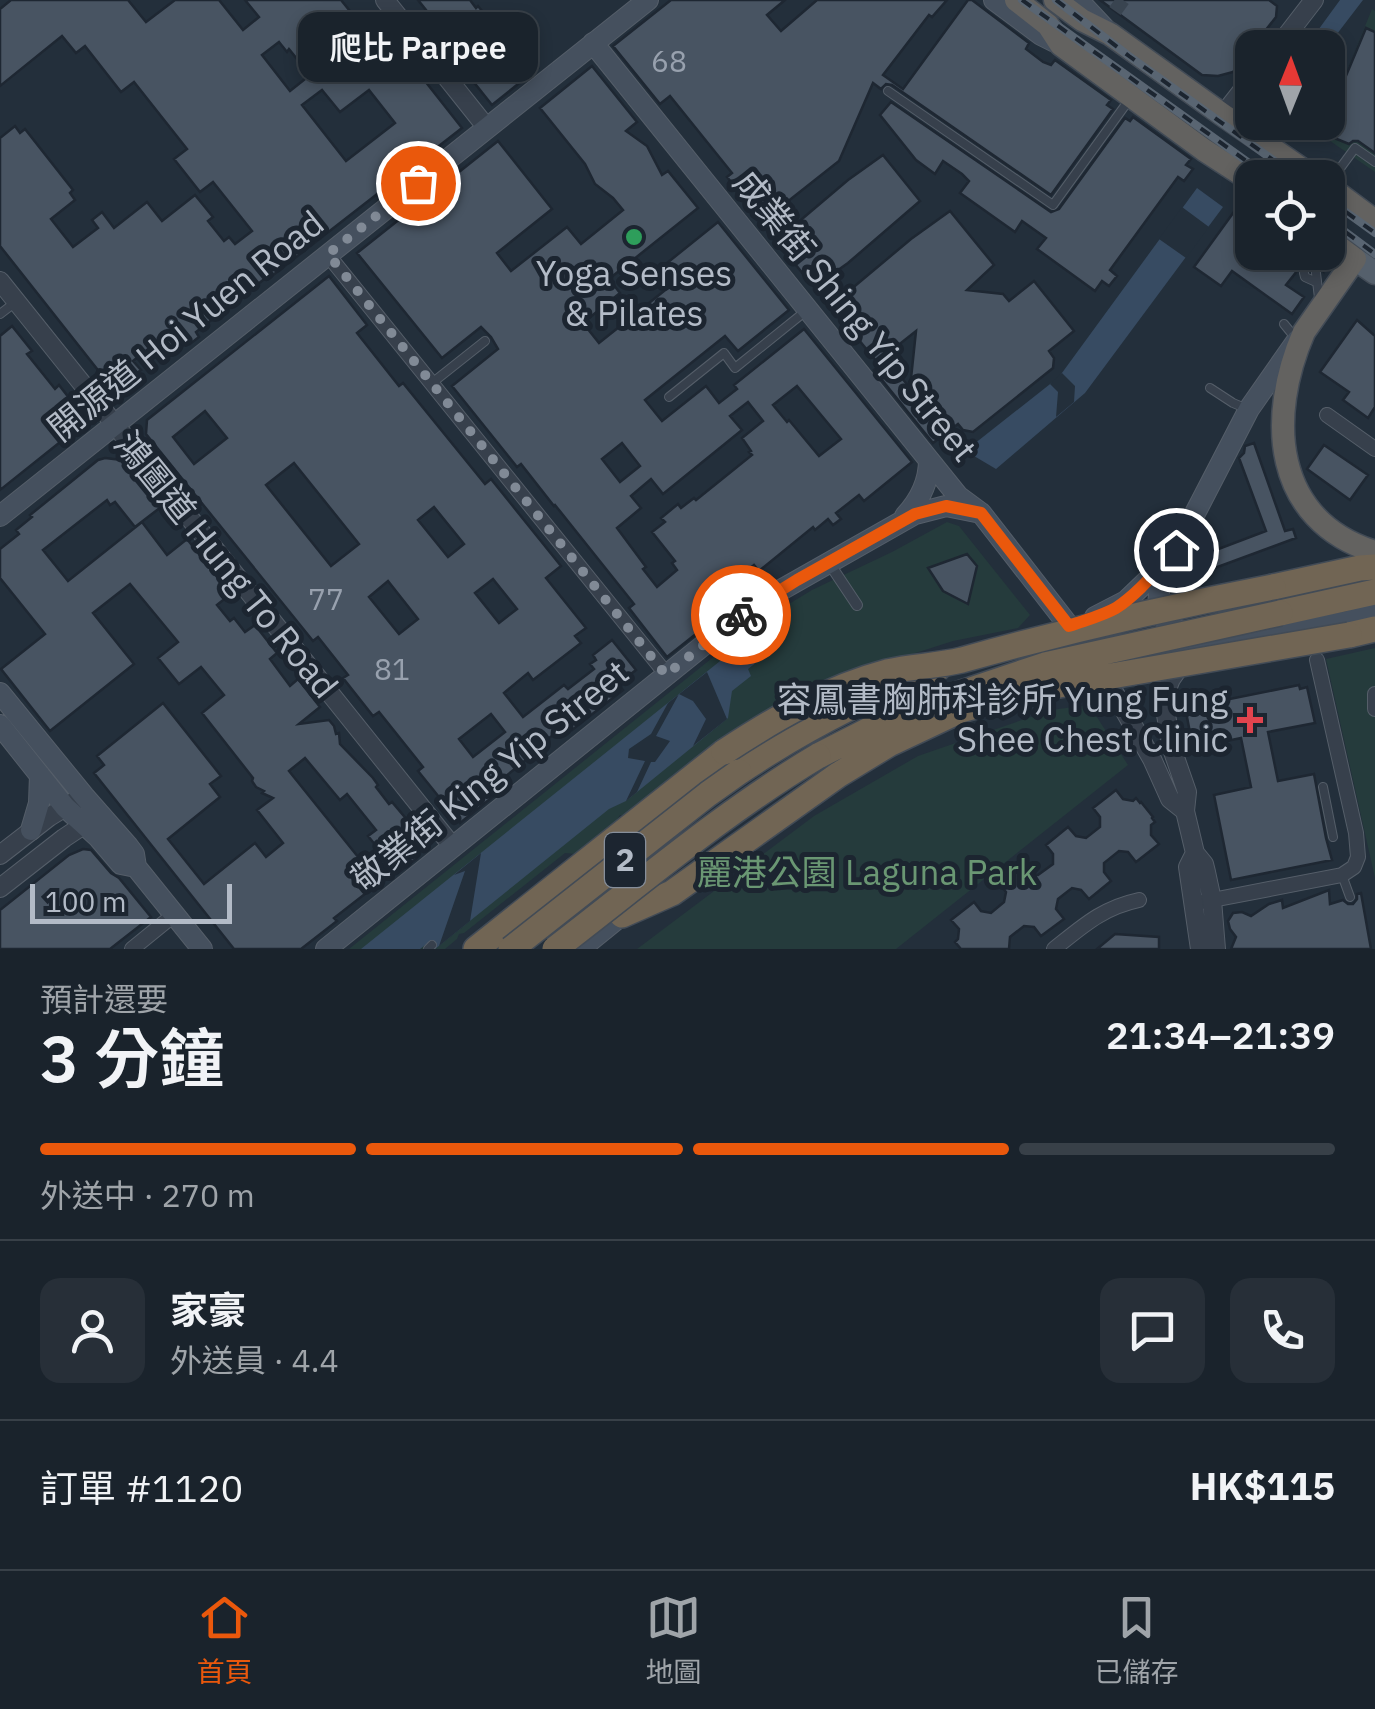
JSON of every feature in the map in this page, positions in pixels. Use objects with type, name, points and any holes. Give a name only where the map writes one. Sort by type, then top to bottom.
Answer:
[{"type":"highway","points":[[1016,0],[1048,25],[1061,46],[1235,172]]},
{"type":"highway","points":[[1055,0],[1082,20],[1110,24],[1223,115],[1289,160]]},
{"type":"highway","points":[[1215,156],[1223,115]]},
{"type":"highway","points":[[1345,199],[1375,221]]},
{"type":"highway","points":[[1345,251],[1355,258],[1320,308],[1295,332],[1282,425],[1286,463],[1296,487],[1309,506],[1337,533],[1358,546],[1371,562]]},
{"type":"highway","name":"2","points":[[512,949],[708,794],[774,748],[829,718],[958,661],[1017,644],[1371,562]]},
{"type":"highway","name":"2","points":[[555,949],[788,774],[835,746],[923,706],[1045,665],[1375,592]]},
{"type":"highway","points":[[622,915],[672,893],[838,774],[888,744],[961,710],[1042,688],[1375,629]]},
{"type":"highway","points":[[476,949],[724,752],[791,710],[862,679],[904,668],[958,661]]},
{"type":"highway","points":[[923,706],[961,710]]},
{"type":"main road","name":"開源道 Hoi Yuen Road","points":[[0,519],[648,0]]},
{"type":"main road","points":[[994,0],[1061,46]]},
{"type":"main road","points":[[1078,0],[1110,24]]},
{"type":"main road","name":"成業街 Shing Yip Street","points":[[594,43],[958,496],[981,513],[1069,626]]},
{"type":"main road","points":[[1355,258],[1375,273]]},
{"type":"main road","points":[[1210,643],[1178,631],[1164,618],[1158,587],[1249,409],[1295,332]]},
{"type":"main road","name":"敬業街 King Yip Street","points":[[896,524],[918,500],[929,472],[929,460]]},
{"type":"main road","name":"敬業街 King Yip Street","points":[[326,949],[751,607],[896,524],[930,509],[946,506],[981,513]]},
{"type":"main road","points":[[499,949],[703,781],[769,737],[824,706],[918,668],[1104,614],[1126,601],[1176,550]]},
{"type":"main road","points":[[580,949],[622,915],[661,872],[773,788],[840,747],[948,698],[1016,677],[1348,621],[1375,612]]},
{"type":"main road","points":[[0,693],[84,796],[93,819],[121,864],[136,867],[202,949]]},
{"type":"main road","points":[[0,725],[65,807],[93,819]]},
{"type":"main road","points":[[31,830],[39,803],[40,775]]},
{"type":"main road","points":[[645,829],[672,830],[679,848],[674,862]]},
{"type":"street","points":[[385,0],[486,128]]},
{"type":"street","points":[[1288,30],[1305,3]]},
{"type":"street","points":[[1223,115],[1235,100]]},
{"type":"street","points":[[328,254],[666,675]]},
{"type":"street","name":"鴻圖道 Hung To Road","points":[[0,280],[454,848]]},
{"type":"street","points":[[1326,415],[1375,449]]},
{"type":"street","points":[[828,562],[857,605]]},
{"type":"street","points":[[1210,643],[1190,654],[1178,668],[1165,700],[1172,746],[1187,792],[1185,811],[1195,853],[1188,867],[1216,949]]},
{"type":"street","points":[[1203,902],[1342,875],[1354,867],[1358,857],[1356,833],[1340,814],[1317,660]]},
{"type":"street","points":[[1097,662],[1170,799],[1185,811]]},
{"type":"street","points":[[1375,694],[1375,709]]},
{"type":"street","points":[[0,855],[84,796]]},
{"type":"street","points":[[0,888],[93,819]]},
{"type":"street","points":[[1054,949],[1102,912],[1139,900]]},
{"type":"street","points":[[1200,949],[1203,902]]},
{"type":"street","points":[[139,947],[175,914]]},
{"type":"lane","points":[[888,91],[1053,205],[1132,97]]},
{"type":"lane","points":[[1345,162],[1355,148],[1375,162]]},
{"type":"lane","points":[[1304,273],[1305,277],[1316,278],[1320,308]]},
{"type":"lane","points":[[0,314],[16,301]]},
{"type":"lane","points":[[669,397],[724,353],[735,368],[808,309]]},
{"type":"lane","points":[[432,384],[485,341]]},
{"type":"lane","points":[[1210,388],[1249,409]]},
{"type":"lane","points":[[1323,787],[1340,814],[1333,837]]},
{"type":"lane","points":[[1342,875],[1350,897]]},
{"type":"green space","points":[[1372,9],[1375,172],[1329,140],[1345,140],[1345,75]]},
{"type":"green space","points":[[947,522],[959,526],[1030,615],[1018,628],[953,641],[872,667],[709,747],[704,756],[673,775],[672,781],[629,816],[620,815],[576,854],[565,853],[445,949],[349,949],[781,603],[784,607]]},
{"type":"green space","points":[[1375,648],[1375,878],[1326,659]]},
{"type":"green space","name":"麗港公園 Laguna Park","points":[[1089,705],[1128,765],[896,949],[637,949],[814,816],[918,756],[1051,710]]},
{"type":"water","points":[[1340,0],[1363,0],[1340,30],[1318,30]]},
{"type":"water","points":[[1197,188],[1223,207],[1085,393],[996,469],[969,453],[969,448],[1059,377]]},
{"type":"water","points":[[765,625],[772,650],[748,669],[751,676],[732,691],[728,718],[626,801],[609,809],[435,949],[429,942],[420,949],[361,949]]},
{"type":"pier","points":[[1182,207],[1209,227],[1186,258],[1159,239]]},
{"type":"pier","points":[[1062,373],[1075,386],[1074,402],[1056,417],[1058,392],[1050,384]]},
{"type":"pier","points":[[707,672],[727,719],[693,746],[706,719],[693,701],[679,694]]},
{"type":"pier","points":[[679,694],[656,736],[670,741],[651,762],[637,792],[626,801],[645,761],[628,758],[629,749],[651,734],[668,703]]},
{"type":"pier","points":[[481,853],[470,921],[439,946],[465,871],[454,875]]},
{"type":"building","points":[[11,0],[128,0],[146,22],[175,0],[219,0],[243,30],[259,17],[245,0],[341,0],[366,31],[377,22],[389,37],[377,46],[398,72],[410,62],[462,128],[196,332],[199,337],[190,344],[185,337],[160,356],[152,346],[133,361],[141,370],[124,383],[130,391],[120,398],[0,246],[0,138],[15,126],[20,133],[25,129],[73,190],[70,193],[75,200],[51,219],[73,247],[98,228],[92,220],[102,212],[114,228],[147,202],[162,221],[195,195],[213,217],[208,221],[224,241],[229,237],[235,244],[252,231],[213,182],[200,192],[174,159],[187,149],[134,82],[121,92],[85,46],[76,53],[62,36],[0,86],[0,9]],"holes":[[[279,42],[310,75],[290,91],[262,55]],[[322,90],[340,112],[369,90],[395,123],[346,161],[302,105]]]},
{"type":"building","points":[[418,0],[470,0],[493,24],[499,19],[538,68],[492,105],[453,56],[459,51]]},
{"type":"building","points":[[671,0],[785,0],[767,15],[781,31],[817,0],[947,0],[932,17],[929,15],[883,75],[903,89],[968,0],[972,0],[1029,43],[1026,49],[1043,62],[1051,65],[1055,60],[1111,100],[1107,105],[1113,109],[1051,195],[892,85],[881,89],[873,83],[839,161],[763,221],[727,177],[732,173],[670,96],[660,104],[613,46]]},
{"type":"building","points":[[1100,0],[1269,0],[1277,6],[1276,17],[1266,30],[1235,30],[1233,72],[1202,75]]},
{"type":"building","points":[[1366,28],[1375,32],[1375,153],[1358,141],[1349,144],[1339,140],[1345,140],[1345,78]]},
{"type":"building","points":[[592,66],[637,122],[626,131],[647,146],[662,175],[668,171],[698,208],[609,279],[620,293],[583,323],[599,343],[679,279],[667,263],[718,222],[789,310],[738,351],[725,336],[645,400],[662,421],[706,386],[719,403],[737,389],[734,385],[804,329],[912,462],[864,501],[859,495],[836,513],[841,519],[833,525],[828,519],[815,530],[813,527],[759,571],[754,565],[738,578],[741,582],[706,605],[716,618],[667,657],[629,608],[634,604],[452,386],[498,349],[491,337],[481,327],[442,358],[357,253],[498,141],[552,209],[497,253],[511,271],[567,227],[581,244],[623,210],[595,184],[585,164],[540,108]],"holes":[[[797,386],[841,439],[819,456],[773,405]],[[748,402],[763,421],[742,438],[752,455],[696,500],[681,508],[678,504],[661,518],[665,522],[652,532],[675,561],[672,563],[677,570],[657,587],[617,528],[641,508],[631,496],[651,479],[663,494],[742,430],[730,416]],[[622,443],[640,466],[620,482],[602,459]]]},
{"type":"building","points":[[891,102],[1051,212],[1059,209],[1125,118],[1130,121],[1133,117],[1191,159],[1186,165],[1193,169],[1184,181],[1178,177],[1110,270],[1117,276],[1109,286],[1102,281],[1095,291],[1037,249],[1046,238],[1022,221],[1015,232],[960,193],[969,181],[962,174],[943,161],[935,174],[916,160],[880,115]]},
{"type":"building","points":[[883,155],[920,201],[814,287],[776,241]]},
{"type":"building","points":[[1235,210],[1235,270],[1298,270],[1286,285],[1304,297],[1292,314],[1232,271],[1221,286],[1194,267]]},
{"type":"building","points":[[950,211],[994,265],[967,290],[1003,294],[1009,301],[1034,281],[1074,331],[1049,351],[1054,358],[1053,368],[973,432],[958,424],[933,443],[874,370],[887,360],[910,388],[916,331],[877,362],[831,306]]},
{"type":"building","points":[[329,276],[367,325],[357,333],[399,386],[403,383],[485,484],[491,479],[561,566],[546,578],[586,628],[575,636],[581,643],[533,680],[528,673],[504,693],[523,717],[564,685],[568,689],[594,669],[590,664],[596,660],[593,655],[612,640],[636,670],[618,684],[623,690],[572,730],[567,724],[530,753],[495,785],[500,791],[460,823],[418,771],[423,767],[379,712],[373,716],[318,637],[313,641],[146,434],[147,420]],"holes":[[[205,411],[227,438],[194,464],[173,437]],[[294,463],[359,544],[331,566],[266,485]],[[434,507],[464,544],[448,557],[418,520]],[[493,579],[517,609],[499,623],[475,593]],[[388,581],[418,619],[399,634],[369,597]],[[491,714],[505,732],[473,757],[459,739]]]},
{"type":"building","points":[[1357,320],[1375,336],[1375,407],[1368,418],[1343,400],[1349,392],[1320,372]]},
{"type":"building","points":[[12,326],[32,351],[27,354],[55,389],[59,385],[76,407],[74,431],[0,490],[0,336]]},
{"type":"building","points":[[1254,443],[1285,531],[1293,529],[1296,538],[1204,572],[1192,559],[1266,531],[1239,458],[1245,446]]},
{"type":"building","points":[[1324,445],[1368,475],[1350,500],[1307,469]]},
{"type":"building","points":[[105,458],[122,460],[130,466],[161,507],[135,527],[115,502],[110,505],[107,500],[43,550],[68,581],[142,522],[167,555],[187,539],[225,587],[227,597],[217,605],[245,632],[255,625],[277,653],[270,659],[290,686],[298,679],[320,707],[299,724],[329,720],[339,733],[340,744],[419,834],[417,858],[398,873],[368,836],[376,830],[347,794],[340,800],[305,758],[289,771],[379,883],[301,949],[234,949],[94,773],[104,765],[97,756],[163,703],[221,776],[210,784],[220,797],[168,839],[204,884],[255,843],[266,857],[283,843],[257,810],[273,798],[256,787],[202,713],[224,695],[201,667],[179,684],[158,658],[178,642],[130,584],[93,613],[134,664],[50,731],[1,669],[45,634],[0,578],[0,549],[19,534],[16,530],[30,515]]},
{"type":"building","points":[[967,554],[977,566],[968,604],[943,591],[928,568]]},
{"type":"building","points":[[1299,685],[1300,689],[1307,687],[1315,723],[1268,732],[1278,781],[1314,774],[1332,860],[1231,880],[1214,795],[1251,787],[1241,738],[1193,748],[1186,712],[1191,711],[1190,707]]},
{"type":"building","points":[[1116,790],[1123,799],[1136,798],[1153,817],[1151,835],[1159,844],[1136,862],[1128,852],[1119,851],[1104,863],[1104,872],[1111,881],[1089,899],[1081,890],[1072,888],[1058,899],[1056,909],[1064,919],[1041,936],[1034,927],[1024,926],[1010,937],[1009,949],[961,949],[955,942],[959,929],[951,920],[974,902],[981,911],[991,913],[1004,902],[1006,892],[998,882],[1021,865],[1028,874],[1038,875],[1053,864],[1053,854],[1046,845],[1068,827],[1076,836],[1086,838],[1100,827],[1100,817],[1093,808]]},
{"type":"building","points":[[91,850],[119,878],[151,917],[110,949],[0,949],[0,910],[69,855]]},
{"type":"building","points":[[1329,890],[1330,904],[1343,900],[1353,904],[1361,893],[1371,949],[1231,949],[1236,937],[1228,921],[1233,913],[1251,916],[1269,904],[1282,900],[1283,908]]},
{"type":"building","points":[[1115,934],[1159,937],[1159,949],[1097,949]]},
{"type":"tunnel","points":[[1115,11],[1123,0]]},
{"type":"railway","points":[[1022,0],[1245,160]]},
{"type":"railway","points":[[1056,0],[1273,160]]},
{"type":"railway","points":[[1345,211],[1375,233]]},
{"type":"railway","points":[[1345,232],[1375,254]]},
{"type":"way so far","points":[[418,183],[328,254],[666,675],[741,615]]},
{"type":"place","name":"爬比 Parpee","points":[[418,183]]},
{"type":"place","name":"Yoga Senses & Pilates","points":[[634,237]]},
{"type":"place","name":"容鳳書胸肺科診所 Yung Fung Shee Chest Clinic","points":[[1250,720]]},
{"type":"route","points":[[741,615],[915,514],[946,506],[981,513],[1069,626],[1104,614],[1126,601],[1176,550]]}]
